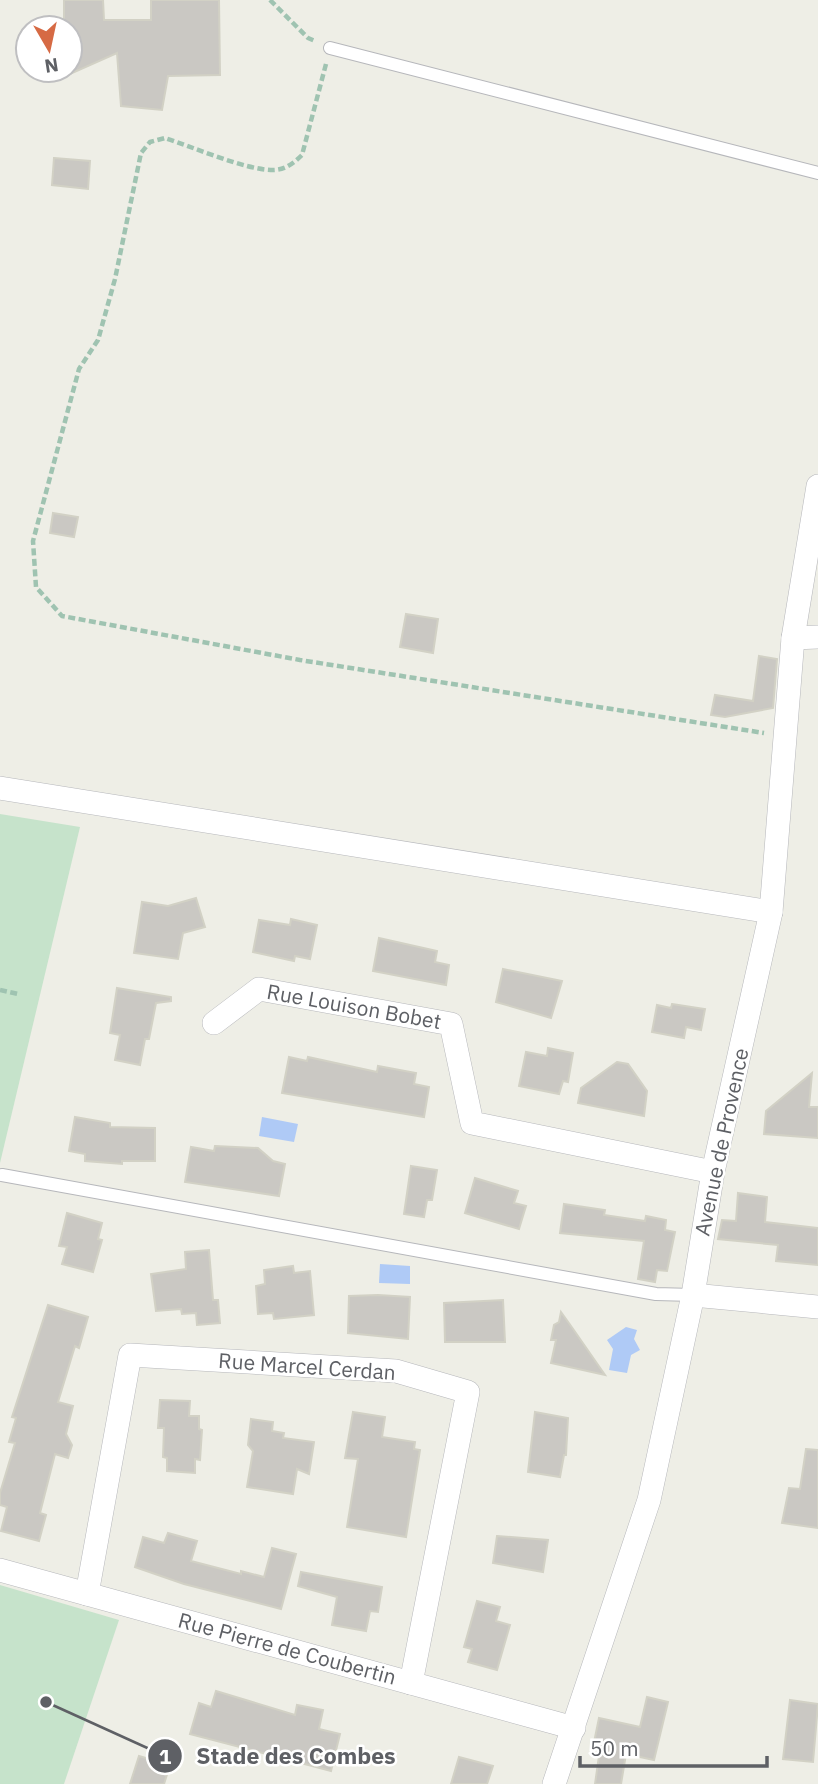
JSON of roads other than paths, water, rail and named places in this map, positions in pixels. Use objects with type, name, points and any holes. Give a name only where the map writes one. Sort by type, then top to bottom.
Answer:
[{"type":"street","name":"Avenue de Provence","points":[[554,1784],[649,1500],[693,1295],[713,1172],[771,912],[793,638],[815,521],[818,486]]},
{"type":"street","points":[[793,638],[818,637]]},
{"type":"street","points":[[0,788],[771,912]]},
{"type":"street","name":"Rue Louison Bobet","points":[[214,1023],[259,989],[451,1024],[472,1123],[713,1172]]},
{"type":"street","points":[[693,1295],[818,1307]]},
{"type":"street","name":"Rue Marcel Cerdan","points":[[87,1594],[131,1355],[396,1371],[468,1392],[411,1683]]},
{"type":"street","name":"Rue Pierre de Coubertin","points":[[0,1570],[574,1728]]},
{"type":"lane","points":[[330,48],[818,173]]},
{"type":"lane","points":[[2,1175],[656,1294],[693,1295]]},
{"type":"water","points":[[262,1117],[298,1124],[294,1142],[259,1136]]},
{"type":"water","points":[[380,1264],[410,1266],[410,1284],[379,1283]]},
{"type":"water","points":[[626,1327],[637,1330],[634,1339],[640,1350],[631,1355],[627,1373],[609,1370],[613,1349],[607,1340]]},
{"type":"place","name":"Stade des Combes","points":[[46,1702]]}]
